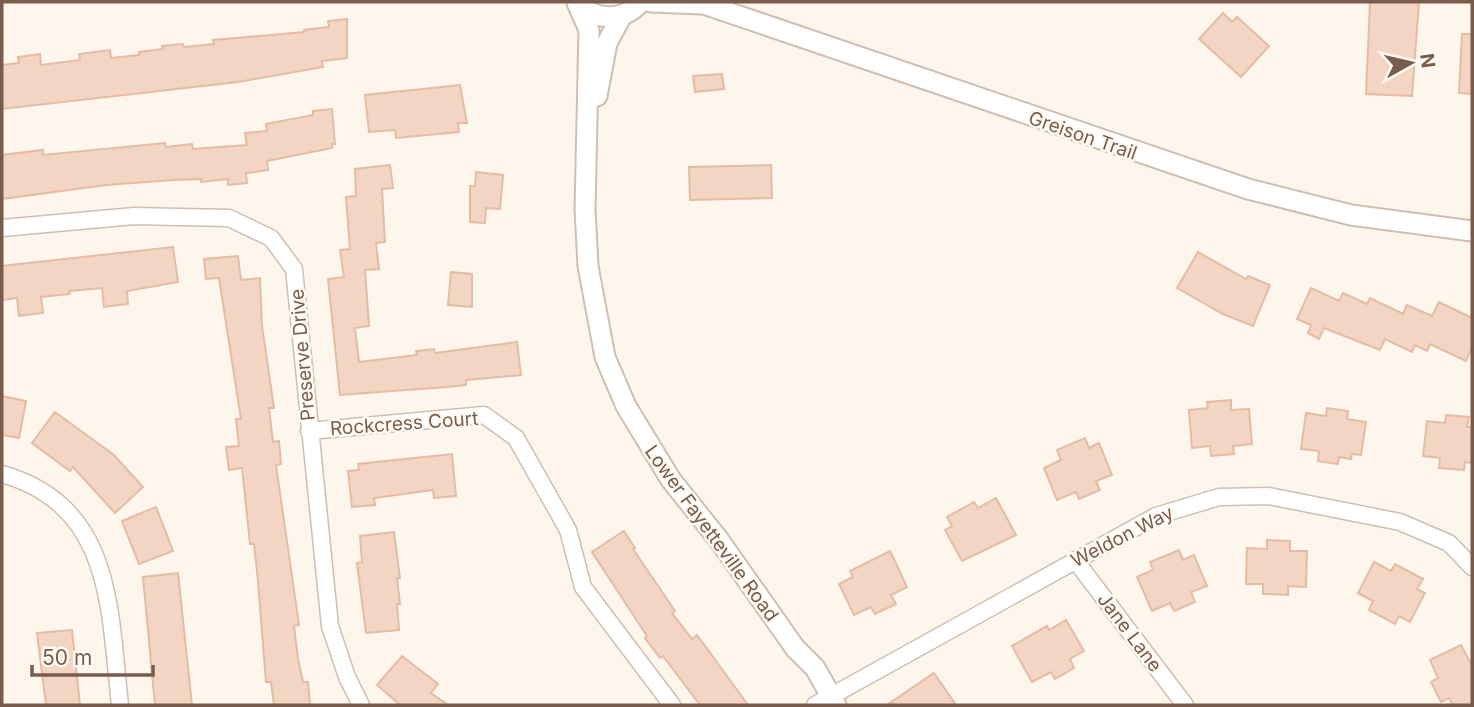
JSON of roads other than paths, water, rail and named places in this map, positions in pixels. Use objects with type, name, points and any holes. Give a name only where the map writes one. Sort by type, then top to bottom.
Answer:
[{"type":"street","points":[[577,2],[598,16],[622,15],[641,2]]},
{"type":"street","name":"Lower Fayetteville Road","points":[[577,2],[589,30],[585,209],[588,266],[605,357],[626,406],[671,480],[719,540],[795,648],[815,668],[827,702]]},
{"type":"street","name":"Greison Trail","points":[[651,2],[700,3],[1248,189],[1351,215],[1472,231]]},
{"type":"street","name":"Lower Fayetteville Road","points":[[587,142],[594,119],[607,43],[622,15]]},
{"type":"street","name":"Preserve Drive","points":[[2,228],[134,216],[229,218],[271,238],[294,269],[330,626],[347,677],[361,705]]},
{"type":"street","name":"Rockcress Court","points":[[309,431],[484,415],[516,438],[568,530],[583,587],[672,705]]},
{"type":"street","points":[[2,474],[21,479],[55,501],[75,519],[94,547],[107,593],[120,705]]},
{"type":"street","name":"Weldon Way","points":[[827,702],[1075,559],[1156,516],[1219,497],[1269,496],[1400,522],[1449,543],[1472,567]]},
{"type":"street","name":"Jane Lane","points":[[1075,559],[1185,705]]}]
